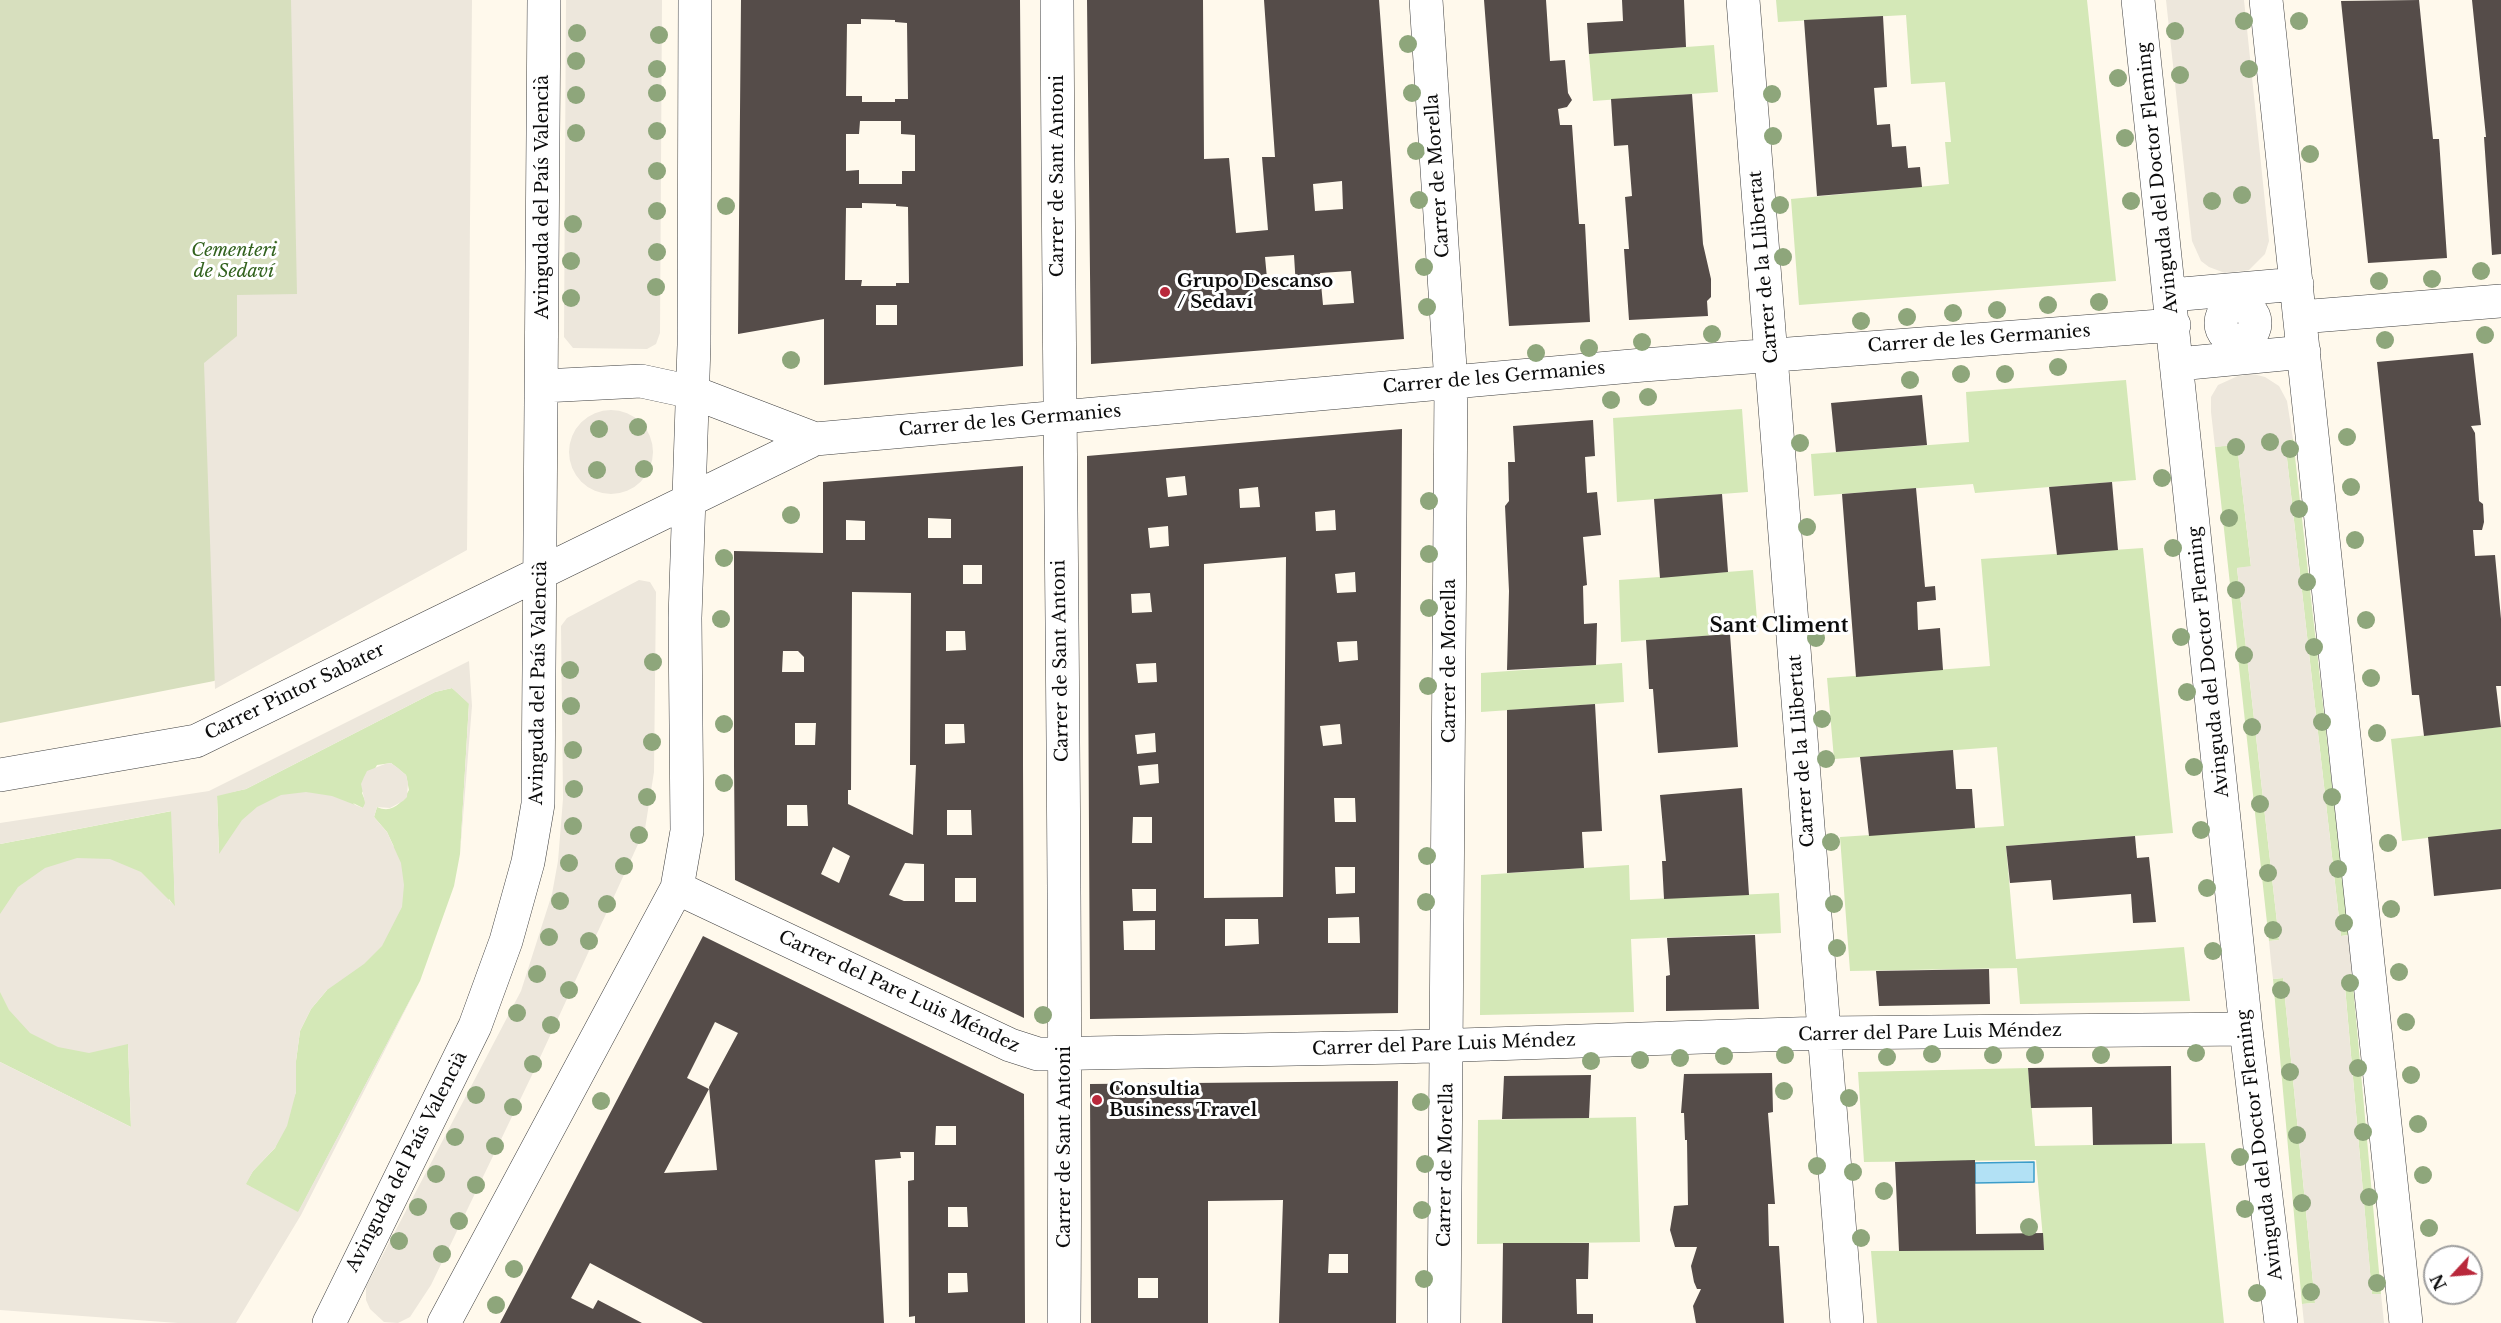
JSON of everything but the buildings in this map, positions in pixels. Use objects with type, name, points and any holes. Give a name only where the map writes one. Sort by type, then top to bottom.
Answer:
[{"type":"street","name":"Avinguda del País Valencià","points":[[339,1319],[475,1026],[506,941],[528,862],[538,804],[543,386],[544,0]]},
{"type":"street","points":[[444,1323],[678,888],[687,831],[687,503],[694,328],[695,0]]},
{"type":"street","name":"Carrer de Sant Antoni","points":[[1057,0],[1058,416],[1066,1055],[1064,1323]]},
{"type":"street","name":"Carrer de Morella","points":[[1426,0],[1451,383],[1444,1323]]},
{"type":"street","name":"Carrer de la Llibertat","points":[[1743,0],[1848,1323]]},
{"type":"street","name":"Avinguda del Doctor Fleming","points":[[2138,0],[2173,310],[2246,1029],[2281,1323]]},
{"type":"street","points":[[2266,0],[2406,1323]]},
{"type":"street","name":"Carrer de les Germanies","points":[[815,439],[1771,354],[2173,310],[2297,284]]},
{"type":"street","points":[[2300,317],[2501,301]]},
{"type":"street","points":[[2178,364],[2304,352]]},
{"type":"street","points":[[543,386],[641,381],[692,392],[815,439]]},
{"type":"street","points":[[687,503],[815,439]]},
{"type":"street","name":"Carrer Pintor Sabater","points":[[0,775],[196,741],[687,503]]},
{"type":"street","name":"Carrer del Pare Luis Méndez","points":[[678,888],[1010,1045],[1038,1054],[1447,1046],[1824,1033],[2246,1029]]},
{"type":"green space","name":"Cementeri de Sedaví","points":[[0,0],[471,0],[231,672],[214,681],[0,723]]},
{"type":"green space","points":[[1776,0],[2087,0],[2116,281],[1799,305],[1791,199],[1949,184],[1945,142],[1951,142],[1945,82],[1911,84],[1906,15],[1778,22]]},
{"type":"green space","points":[[1714,45],[1718,92],[1593,101],[1589,54]]},
{"type":"green space","points":[[2126,380],[2136,480],[1975,493],[1973,484],[1814,496],[1811,454],[1969,442],[1966,392]]},
{"type":"green space","points":[[1742,409],[1748,492],[1617,502],[1613,418]]},
{"type":"green space","points":[[2293,439],[2349,935],[2341,936],[2285,441]]},
{"type":"green space","points":[[2237,444],[2251,567],[2237,568],[2279,940],[2269,941],[2215,447]]},
{"type":"green space","points":[[2143,548],[2173,833],[2006,846],[2016,959],[2184,947],[2190,1001],[2020,1004],[2017,968],[1850,971],[1840,837],[2004,826],[1997,747],[1834,759],[1827,678],[1990,666],[1981,559]]},
{"type":"green space","points":[[1753,570],[1758,632],[1621,642],[1619,580]]},
{"type":"green space","points":[[1622,663],[1624,702],[1481,712],[1481,673]]},
{"type":"green space","points":[[452,688],[469,703],[460,854],[454,886],[420,981],[298,1213],[245,1184],[253,1171],[275,1148],[296,1092],[296,1061],[300,1031],[311,1009],[327,990],[219,855],[217,795],[246,789],[435,692]],"holes":[[[391,763],[406,775],[409,790],[403,799],[392,808],[377,807],[374,817],[387,832],[394,847],[353,803],[363,808],[366,803],[362,793],[377,765]]]},
{"type":"green space","points":[[2501,727],[2501,829],[2402,841],[2391,739]]},
{"type":"green space","points":[[172,811],[175,907],[169,899],[128,1044],[131,1127],[0,1062],[0,844]]},
{"type":"green space","points":[[1629,865],[1630,900],[1779,893],[1781,933],[1631,939],[1634,1012],[1480,1015],[1481,875]]},
{"type":"green space","points":[[2352,974],[2381,1294],[2372,1295],[2344,975]]},
{"type":"green space","points":[[2283,978],[2315,1303],[2302,1304],[2273,979]]},
{"type":"green space","points":[[2028,1068],[2035,1146],[2205,1143],[2224,1323],[1877,1323],[1871,1251],[2044,1250],[2036,1160],[1864,1162],[1858,1072]]},
{"type":"green space","points":[[1636,1117],[1640,1242],[1477,1244],[1478,1120]]},
{"type":"shaded area","points":[[291,0],[472,0],[467,550],[215,689],[204,363],[237,336],[237,295],[297,294]]},
{"type":"shaded area","points":[[566,0],[662,0],[660,333],[656,344],[647,349],[573,348],[564,337]]},
{"type":"shaded area","points":[[2166,0],[2244,0],[2269,241],[2265,254],[2249,270],[2225,273],[2209,267],[2201,261],[2192,241]]},
{"type":"shaded area","points":[[2253,374],[2265,377],[2279,386],[2287,401],[2293,439],[2285,441],[2341,936],[2349,935],[2352,974],[2344,976],[2372,1294],[2381,1294],[2384,1323],[2304,1323],[2302,1304],[2315,1303],[2283,978],[2273,979],[2271,962],[2269,941],[2279,940],[2237,568],[2251,566],[2237,445],[2215,447],[2211,412],[2211,397],[2218,385],[2238,376]]},
{"type":"shaded area","points":[[611,410],[627,413],[641,422],[650,436],[653,452],[650,468],[641,482],[627,491],[611,494],[595,491],[581,482],[572,468],[569,452],[572,436],[581,422],[595,413]]},
{"type":"shaded area","points":[[639,580],[650,582],[656,592],[654,772],[645,829],[532,1075],[431,1285],[410,1317],[398,1323],[384,1322],[370,1309],[366,1300],[366,1287],[521,991],[552,894],[558,861],[563,799],[561,626],[567,618]]},
{"type":"shaded area","points":[[469,661],[472,706],[460,854],[469,704],[452,688],[435,692],[246,789],[217,796],[219,854],[242,820],[257,807],[281,795],[306,792],[332,796],[363,808],[365,803],[361,784],[367,771],[391,763],[406,775],[408,783],[407,797],[403,801],[390,808],[377,807],[374,817],[387,832],[401,863],[404,885],[402,907],[382,946],[364,964],[327,990],[311,1009],[300,1031],[296,1061],[296,1092],[287,1126],[275,1148],[253,1171],[246,1184],[298,1212],[420,981],[301,1215],[236,1323],[178,1323],[0,1310],[0,1062],[131,1127],[128,1044],[89,1053],[58,1047],[30,1033],[9,1010],[0,992],[0,914],[18,887],[45,868],[77,858],[110,859],[141,872],[175,906],[171,811],[0,844],[0,823],[209,791]]},
{"type":"water","points":[[2034,1162],[2034,1182],[1975,1183],[1975,1163]]},
{"type":"place","name":"Grupo Descanso / Sedaví","points":[[1165,292]]},
{"type":"place","name":"Consultia Business Travel","points":[[1097,1100]]},
{"type":"district","name":"Sant Climent","points":[[1779,626]]}]
